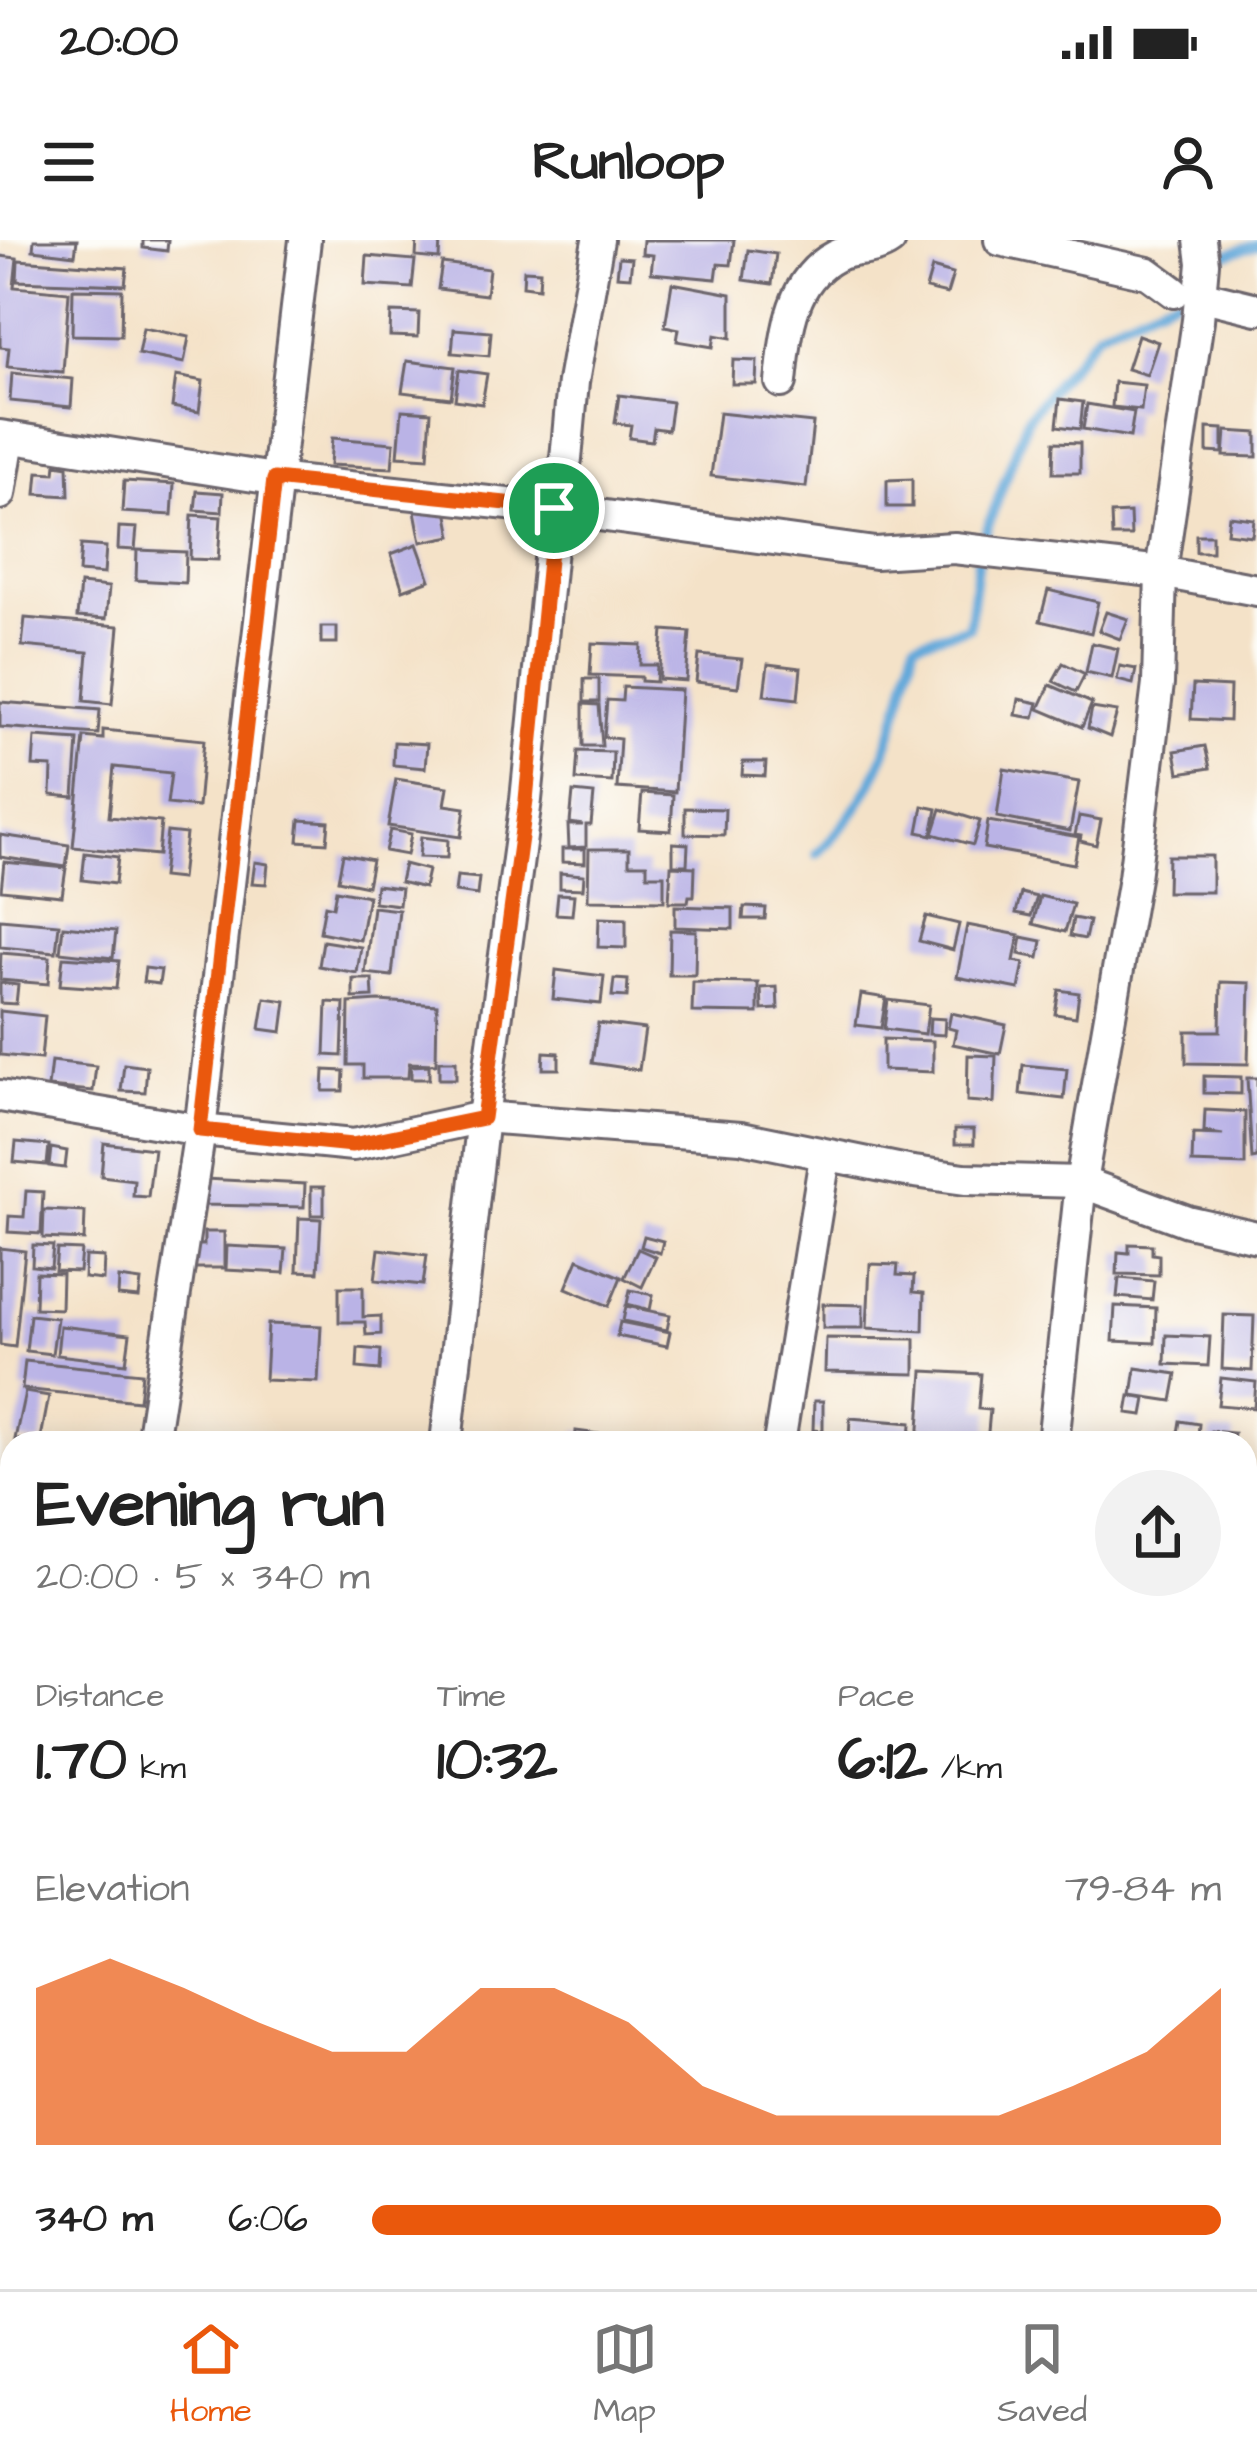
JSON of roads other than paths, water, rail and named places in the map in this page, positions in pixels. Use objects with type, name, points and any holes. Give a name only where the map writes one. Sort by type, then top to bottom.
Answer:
[{"type":"street","points":[[154,1431],[200,1130],[305,240]]},
{"type":"street","points":[[447,1431],[526,800],[554,508],[566,459],[573,382],[598,240]]},
{"type":"street","points":[[781,382],[786,332],[795,301],[813,270],[842,253],[877,250],[890,240]]},
{"type":"street","points":[[1000,240],[1148,273],[1186,294],[1257,309]]},
{"type":"street","points":[[1054,1431],[1081,1182],[1134,878],[1157,684],[1161,572],[1186,294],[1203,263],[1201,240]]},
{"type":"street","points":[[0,494],[5,437],[274,479],[554,508],[875,553],[954,548],[1161,572],[1257,590]]},
{"type":"street","points":[[0,1096],[200,1130],[352,1145],[483,1118],[741,1136],[825,1157],[965,1179],[1081,1182],[1187,1221],[1257,1237]]},
{"type":"street","points":[[780,1431],[825,1157]]},
{"type":"waterway","points":[[1205,262],[1257,244]]},
{"type":"waterway","points":[[817,854],[872,782],[893,730],[915,642],[969,627],[979,551],[1028,417],[1099,331],[1176,297]]}]
